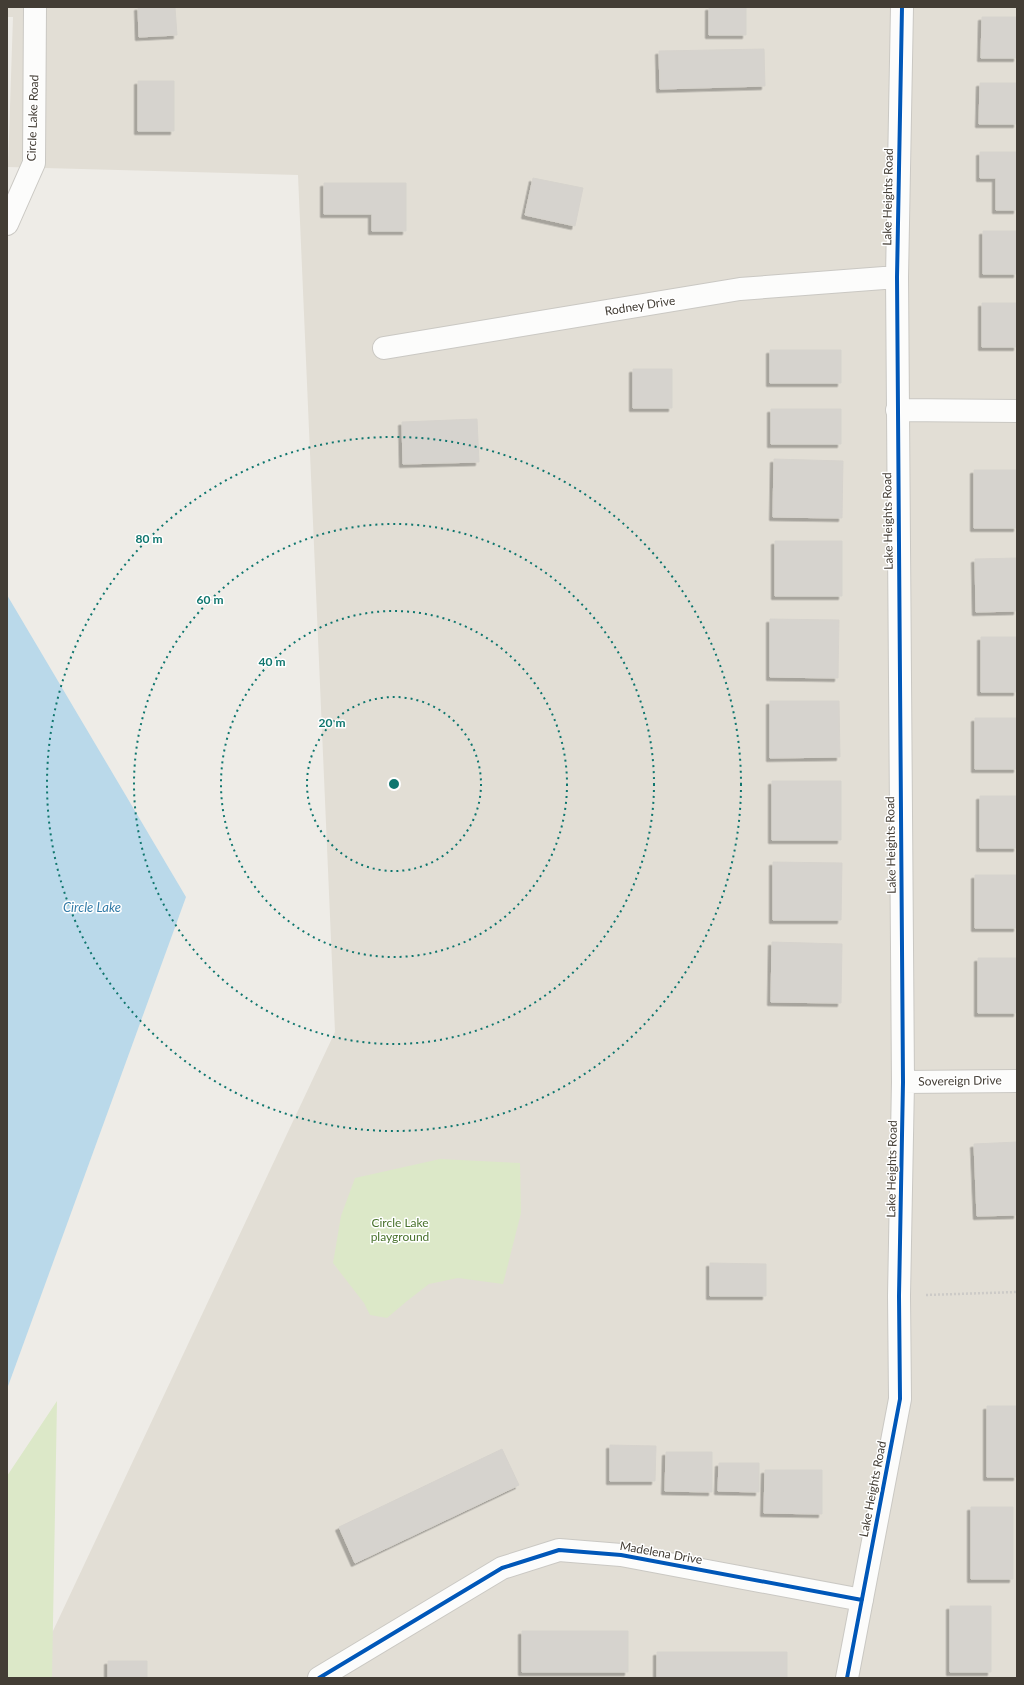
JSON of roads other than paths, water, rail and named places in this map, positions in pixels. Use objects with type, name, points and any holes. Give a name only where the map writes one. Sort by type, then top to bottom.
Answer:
[{"type":"street","name":"Circle Lake Road","points":[[7,224],[34,163],[35,7]]},
{"type":"street","name":"Lake Heights Road","points":[[847,1678],[900,1399],[899,1296],[903,1082],[897,278],[902,7]]},
{"type":"street","name":"Rodney Drive","points":[[384,348],[740,290],[897,278]]},
{"type":"street","points":[[897,410],[1017,411]]},
{"type":"street","name":"Sovereign Drive","points":[[903,1082],[1017,1081]]},
{"type":"street","name":"Madelena Drive","points":[[319,1678],[502,1568],[559,1550],[621,1555],[862,1600]]},
{"type":"water","name":"Circle Lake","points":[[7,595],[186,897],[7,1389]]},
{"type":"park label","name":"Circle Lake playground","points":[[400,1230]]}]
